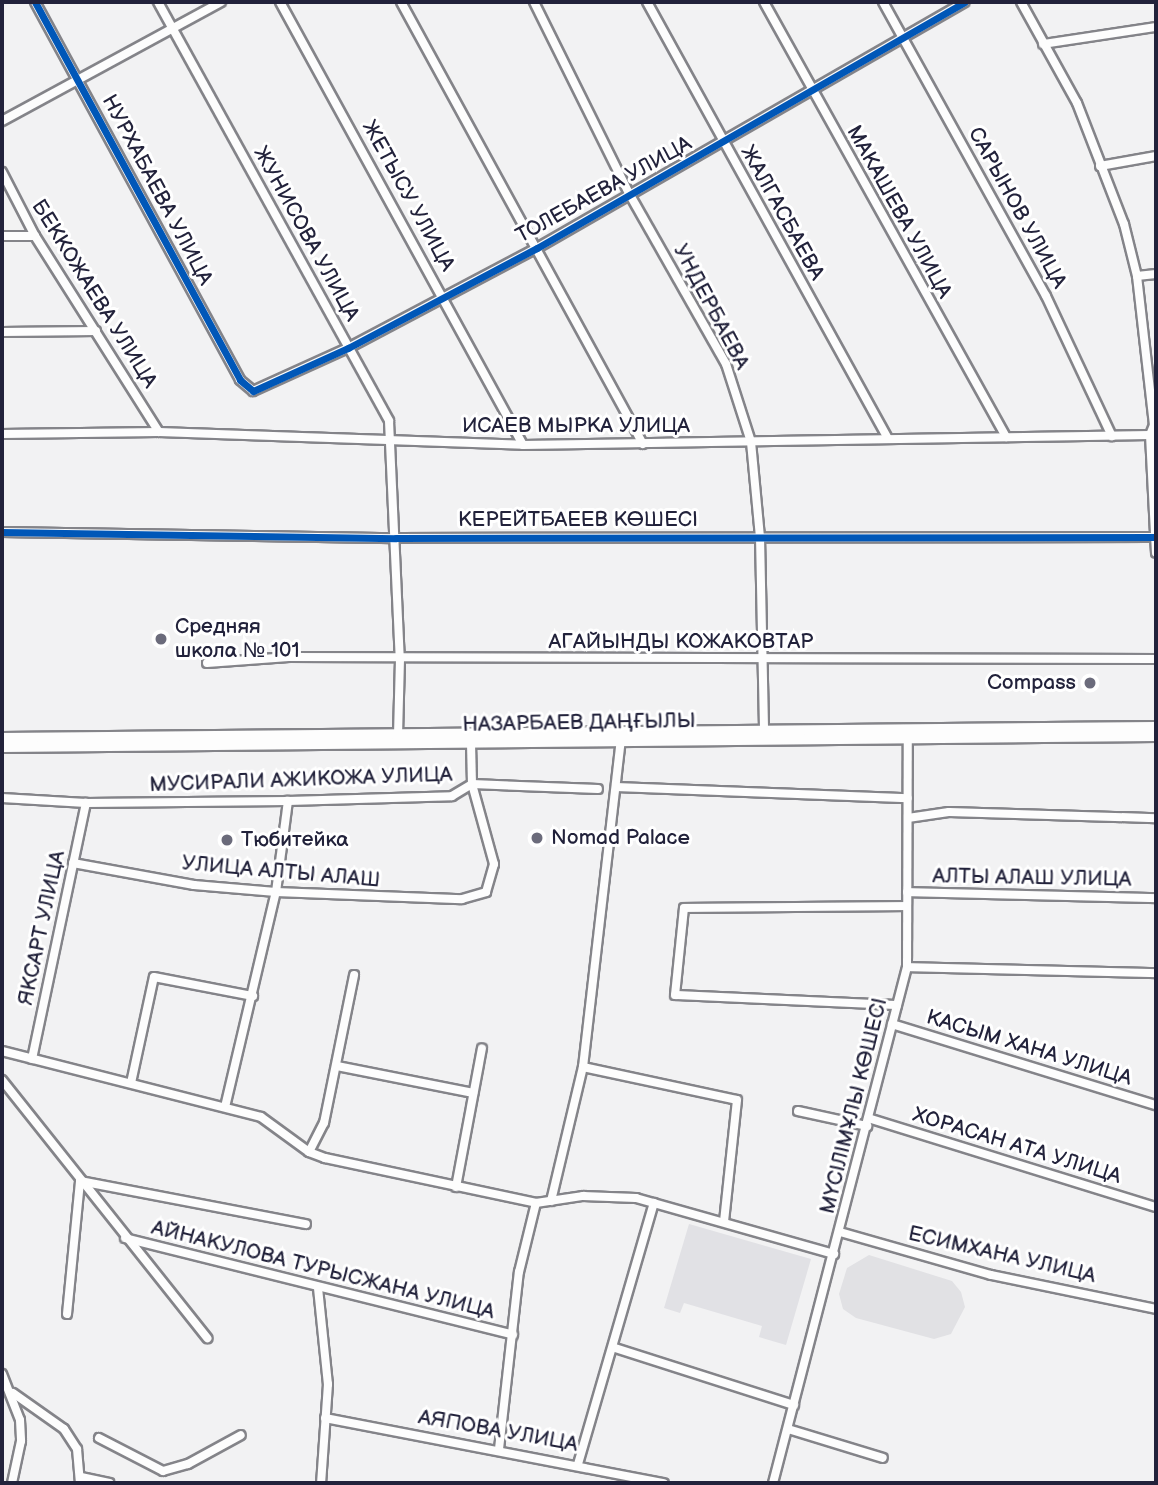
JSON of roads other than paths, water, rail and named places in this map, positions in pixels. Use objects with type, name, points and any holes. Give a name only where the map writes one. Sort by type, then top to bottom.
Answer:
[{"type":"main road","name":"НАЗАРБАЕВ ДАҢҒЫЛЫ","points":[[2,738],[764,736],[1156,727]]},
{"type":"main road","name":"НАЗАРБАЕВ ДАҢҒЫЛЫ","points":[[908,734],[1156,736]]},
{"type":"main road","name":"НАЗАРБАЕВ ДАҢҒЫЛЫ","points":[[2,747],[398,739],[471,743],[621,741],[764,736]]},
{"type":"street","name":"НУРХАБАЕВА УЛИЦА","points":[[35,2],[240,380],[253,391]]},
{"type":"street","name":"ЖУНИСОВА УЛИЦА","points":[[158,2],[389,421],[394,443],[400,659],[398,739]]},
{"type":"street","points":[[2,121],[220,2]]},
{"type":"street","name":"ЖЕТЫСУ УЛИЦА","points":[[280,2],[523,445]]},
{"type":"street","points":[[401,2],[643,444]]},
{"type":"street","name":"УНДЕРБАЕВА","points":[[534,2],[629,195],[726,364],[751,442],[760,537],[764,736]]},
{"type":"street","name":"ЖАЛГАСБАЕВА","points":[[647,2],[888,439]]},
{"type":"street","name":"МАКАШЕВА УЛИЦА","points":[[764,2],[1006,437]]},
{"type":"street","name":"САРЫНОВ УЛИЦА","points":[[883,2],[1046,296],[1112,436]]},
{"type":"street","name":"ТОЛЕБАЕВА УЛИЦА","points":[[253,391],[348,348],[442,295],[537,248],[813,93],[964,2]]},
{"type":"street","points":[[1021,2],[1077,103],[1124,224],[1137,276],[1155,425],[1150,435],[1156,553]]},
{"type":"street","points":[[1043,44],[1156,27]]},
{"type":"street","points":[[1100,166],[1156,156]]},
{"type":"street","name":"БЕККОЖАЕВА УЛИЦА","points":[[2,172],[35,236],[159,432]]},
{"type":"street","points":[[2,236],[35,236]]},
{"type":"street","points":[[1137,276],[1156,274]]},
{"type":"street","points":[[2,332],[96,331]]},
{"type":"street","name":"ИСАЕВ МЫРКА УЛИЦА","points":[[2,434],[159,432],[394,443],[523,445],[1150,435]]},
{"type":"street","name":"КЕРЕЙТБАЕЕВ КӨШЕСІ","points":[[2,532],[396,538],[1154,537]]},
{"type":"street","name":"АГАЙЫНДЫ КОЖАКОВТАР","points":[[207,663],[289,657],[1156,659]]},
{"type":"street","name":"МҮСІЛІМҰЛЫ КӨШЕСІ","points":[[774,1483],[907,967],[908,734]]},
{"type":"street","points":[[551,1201],[583,1067],[621,741]]},
{"type":"street","points":[[471,743],[472,784]]},
{"type":"street","name":"МУСИРАЛИ АЖИКОЖА УЛИЦА","points":[[2,798],[86,803],[288,801],[452,796],[472,784],[598,789]]},
{"type":"street","name":"УЛИЦА АЛТЫ АЛАШ","points":[[73,863],[194,885],[276,892],[462,899],[486,892],[494,863],[472,784]]},
{"type":"street","points":[[616,787],[908,798]]},
{"type":"street","points":[[225,1107],[276,892],[288,801]]},
{"type":"street","name":"ЯКСАРТ УЛИЦА","points":[[32,1059],[86,803]]},
{"type":"street","points":[[908,818],[949,812],[1156,818]]},
{"type":"street","name":"АЛТЫ АЛАШ УЛИЦА","points":[[907,892],[1156,898]]},
{"type":"street","name":"АЛТЫ АЛАШ УЛИЦА","points":[[897,1005],[675,995],[684,908],[907,906]]},
{"type":"street","points":[[907,967],[1156,973]]},
{"type":"street","points":[[309,1152],[324,1123],[354,975]]},
{"type":"street","points":[[131,1083],[155,977],[253,996]]},
{"type":"street","name":"КАСЫМ ХАНА УЛИЦА","points":[[892,1024],[1156,1105]]},
{"type":"street","points":[[456,1187],[482,1048]]},
{"type":"street","points":[[2,1051],[261,1117],[309,1152],[536,1203],[583,1196],[654,1203],[834,1254]]},
{"type":"street","points":[[337,1066],[473,1093]]},
{"type":"street","points":[[583,1067],[737,1100],[724,1221]]},
{"type":"street","points":[[2,1080],[207,1338]]},
{"type":"street","points":[[798,1111],[868,1122]]},
{"type":"street","name":"ХОРАСАН АТА УЛИЦА","points":[[868,1122],[1156,1207]]},
{"type":"street","points":[[80,1181],[306,1224]]},
{"type":"street","points":[[67,1314],[80,1181]]},
{"type":"street","points":[[499,1449],[519,1272],[536,1203]]},
{"type":"street","points":[[578,1464],[615,1348],[654,1203]]},
{"type":"street","name":"ЕСИМХАНА УЛИЦА","points":[[840,1232],[991,1275],[1156,1309]]},
{"type":"street","name":"АЙНАКУЛОВА ТУРЫСЖАНА УЛИЦА","points":[[125,1238],[513,1335]]},
{"type":"street","points":[[318,1288],[328,1384],[321,1483]]},
{"type":"street","points":[[615,1348],[794,1405]]},
{"type":"street","points":[[2,1374],[13,1394],[21,1441],[12,1483]]},
{"type":"street","points":[[13,1394],[64,1429],[77,1449],[81,1480],[108,1483]]},
{"type":"street","name":"АЯПОВА УЛИЦА","points":[[325,1418],[578,1464],[664,1483]]},
{"type":"street","points":[[788,1429],[883,1458]]},
{"type":"street","points":[[99,1438],[163,1471],[188,1464],[241,1435]]},
{"type":"place","name":"Средняя школа № 101","points":[[161,639]]},
{"type":"place","name":"Compass","points":[[1090,683]]},
{"type":"place","name":"Nomad Palace","points":[[537,838]]},
{"type":"place","name":"Тюбитейка","points":[[227,840]]}]
